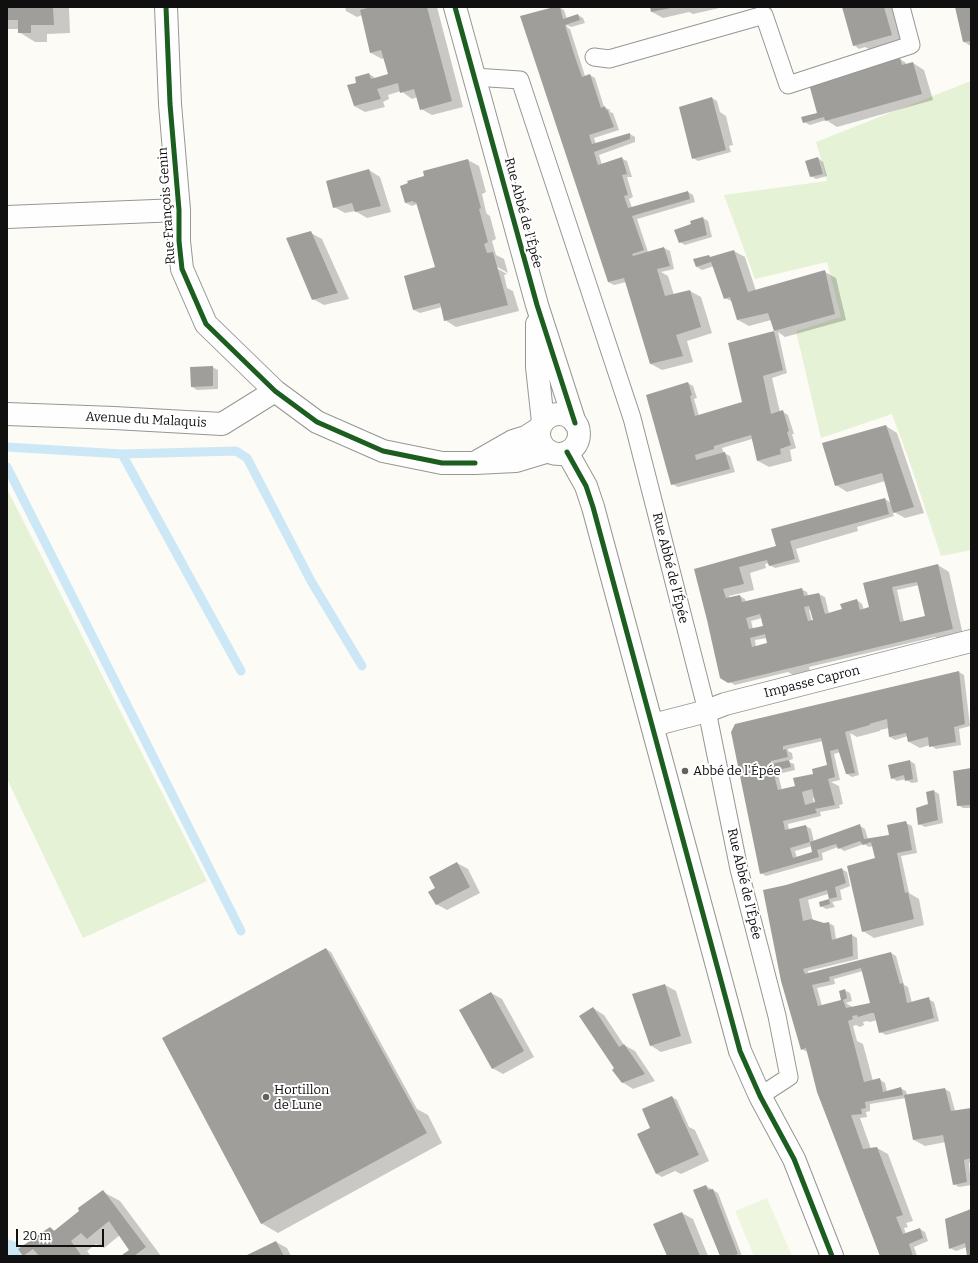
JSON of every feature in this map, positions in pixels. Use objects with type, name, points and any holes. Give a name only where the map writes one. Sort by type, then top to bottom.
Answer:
[{"type":"street","name":"Rue François Genin","points":[[166,7],[170,104],[179,210],[179,241],[182,269],[206,324],[276,391],[317,422],[383,451],[442,463],[516,461],[558,452]]},
{"type":"street","name":"Rue Abbé de l'Épée","points":[[456,7],[537,305],[575,423]]},
{"type":"street","points":[[7,217],[179,210]]},
{"type":"street","name":"Rue Abbé de l'Épée","points":[[537,305],[537,367],[541,425]]},
{"type":"street","name":"Avenue du Malaquis","points":[[7,414],[222,424],[276,391]]},
{"type":"street","points":[[476,463],[513,441],[526,437],[553,415],[559,414],[566,415],[575,423],[578,429],[578,436],[577,442],[573,448],[558,452]]},
{"type":"street","points":[[541,425],[539,435],[540,441],[544,447],[558,452],[586,486],[653,725],[740,1051],[760,1096],[794,1159],[832,1256]]},
{"type":"street","name":"Impasse Capron","points":[[653,725],[707,711],[725,704],[971,641]]},
{"type":"lane","points":[[594,57],[609,59],[764,15],[788,85],[911,45],[901,7]]},
{"type":"lane","name":"Rue Abbé de l'Épée","points":[[474,77],[526,78],[632,418],[707,711],[739,869],[776,1016],[789,1077],[760,1096]]},
{"type":"green space","points":[[971,81],[971,550],[941,556],[892,414],[821,438],[796,331],[841,317],[827,262],[755,279],[724,195],[827,181],[816,142]]},
{"type":"green space","points":[[7,489],[207,881],[83,938],[7,779]]},
{"type":"green space","points":[[767,1198],[792,1256],[754,1256],[735,1211]]},
{"type":"building","points":[[7,7],[53,7],[54,25],[31,25],[31,33],[18,33],[18,20],[7,20]]},
{"type":"building","points":[[371,7],[427,7],[452,101],[420,110],[414,89],[400,93],[398,83],[377,89],[381,99],[354,106],[347,85],[356,83],[355,77],[369,73],[371,79],[388,74],[381,50],[370,53],[360,10]]},
{"type":"building","points":[[554,7],[560,7],[563,19],[578,14],[580,20],[565,25],[574,54],[582,77],[590,74],[601,108],[605,106],[614,127],[589,135],[592,144],[630,133],[630,139],[594,152],[598,165],[622,157],[627,174],[622,175],[628,195],[624,196],[628,208],[688,191],[690,199],[632,216],[644,250],[632,254],[633,256],[664,247],[670,266],[657,269],[665,296],[690,290],[701,327],[676,335],[683,356],[650,364],[624,278],[608,282],[520,16]]},
{"type":"building","points":[[650,7],[671,7],[671,8],[651,12]]},
{"type":"building","points":[[842,7],[884,7],[892,35],[853,46]]},
{"type":"building","points":[[955,7],[971,7],[971,41],[963,42]]},
{"type":"building","points":[[900,58],[902,65],[913,62],[922,94],[825,121],[824,117],[803,123],[801,117],[817,113],[809,84]]},
{"type":"building","points":[[712,97],[726,150],[692,159],[679,107]]},
{"type":"building","points":[[818,157],[823,174],[810,177],[805,161]]},
{"type":"building","points":[[468,159],[488,242],[484,244],[487,253],[493,252],[508,305],[444,321],[440,303],[413,310],[404,276],[435,267],[416,202],[414,203],[413,201],[405,203],[400,186],[408,183],[407,181],[424,176],[423,171]]},
{"type":"building","points":[[369,169],[381,206],[355,212],[352,203],[333,208],[326,181]]},
{"type":"building","points":[[703,217],[707,235],[679,243],[674,230],[691,224],[690,221]]},
{"type":"building","points":[[311,231],[338,293],[312,300],[286,238]]},
{"type":"building","points":[[734,250],[748,292],[825,270],[835,314],[774,331],[768,313],[737,320],[730,297],[724,299],[711,262],[696,267],[693,259],[709,255],[710,257]]},
{"type":"building","points":[[774,331],[783,370],[763,376],[771,414],[783,410],[791,445],[780,449],[781,454],[757,461],[751,435],[714,446],[714,449],[695,455],[696,460],[725,452],[730,469],[671,485],[646,395],[688,382],[692,395],[690,396],[695,416],[742,402],[728,343]]},
{"type":"building","points":[[213,366],[213,386],[191,387],[190,367]]},
{"type":"building","points":[[886,425],[914,507],[893,513],[882,473],[835,486],[822,443]]},
{"type":"building","points":[[885,498],[889,514],[790,541],[795,559],[769,566],[767,560],[739,567],[744,584],[723,589],[726,598],[740,595],[742,602],[802,588],[804,596],[819,593],[825,614],[842,609],[840,604],[857,599],[860,610],[869,607],[863,583],[938,564],[953,629],[728,683],[720,678],[694,569],[776,546],[771,529]],"holes":[[[917,582],[925,616],[900,622],[892,587]],[[809,606],[813,620],[808,621],[804,607]],[[760,614],[763,626],[749,629],[746,618]],[[765,634],[767,643],[752,647],[750,638]]]},
{"type":"building","points":[[959,671],[965,724],[954,727],[956,742],[929,747],[928,737],[908,742],[906,733],[889,737],[887,719],[845,732],[855,773],[846,774],[838,749],[830,751],[835,777],[828,779],[835,805],[815,809],[817,813],[783,821],[785,830],[806,825],[810,842],[860,824],[864,839],[889,835],[887,825],[906,821],[912,850],[897,853],[905,893],[908,892],[914,919],[862,932],[847,866],[875,858],[871,842],[863,845],[860,841],[838,849],[836,844],[817,850],[819,857],[760,874],[731,732],[735,724]],"holes":[[[821,738],[827,765],[812,769],[813,774],[793,778],[795,786],[778,790],[773,771],[791,767],[789,760],[771,764],[771,761],[788,757],[786,749],[783,750],[783,746]],[[812,789],[815,802],[805,805],[802,792]],[[810,842],[812,852],[793,858],[790,848]]]},
{"type":"building","points":[[910,760],[913,779],[905,781],[904,775],[891,779],[888,765]]},
{"type":"building","points":[[971,768],[971,805],[957,806],[953,771]]},
{"type":"building","points":[[934,790],[938,820],[918,825],[916,808],[928,804],[926,792]]},
{"type":"building","points":[[457,862],[470,887],[436,905],[428,892],[435,888],[429,877]]},
{"type":"building","points":[[842,868],[846,883],[835,887],[837,897],[829,899],[827,890],[799,899],[803,921],[811,919],[824,923],[829,922],[832,940],[852,934],[853,956],[803,969],[805,974],[891,952],[900,984],[903,983],[907,1003],[929,997],[934,1018],[879,1033],[874,1013],[858,1017],[857,1015],[852,1016],[853,1019],[848,1021],[864,1082],[880,1078],[883,1092],[901,1087],[903,1095],[865,1102],[866,1108],[861,1109],[862,1114],[851,1115],[863,1149],[877,1147],[903,1215],[896,1217],[903,1234],[920,1228],[923,1238],[909,1244],[913,1256],[880,1256],[817,1092],[806,1048],[801,1050],[781,981],[763,890],[786,885]],"holes":[[[861,968],[870,1003],[846,1008],[843,1000],[847,998],[845,989],[839,991],[841,1000],[818,1006],[812,985],[830,981],[829,977]]]},
{"type":"building","points":[[829,899],[830,904],[820,907],[819,902]]},
{"type":"building","points":[[326,948],[427,1133],[261,1224],[162,1038]]},
{"type":"building","points":[[665,984],[681,1036],[650,1046],[632,994]]},
{"type":"building","points":[[491,992],[524,1051],[492,1069],[459,1010]]},
{"type":"building","points":[[593,1007],[619,1047],[624,1044],[645,1074],[622,1083],[612,1070],[614,1068],[579,1016]]},
{"type":"building","points":[[945,1088],[951,1111],[971,1108],[971,1158],[964,1160],[967,1182],[953,1185],[943,1135],[913,1140],[904,1095]]},
{"type":"building","points":[[672,1096],[699,1155],[656,1174],[637,1134],[650,1128],[642,1109]]},
{"type":"building","points":[[706,1185],[708,1190],[713,1189],[738,1254],[731,1256],[720,1256],[693,1190]]},
{"type":"building","points":[[103,1190],[146,1247],[134,1256],[123,1256],[122,1255],[129,1250],[109,1221],[87,1239],[81,1233],[71,1241],[81,1255],[80,1256],[39,1256],[33,1249],[23,1256],[18,1249],[50,1227],[54,1231],[79,1211],[78,1208]]},
{"type":"building","points":[[971,1209],[971,1256],[967,1256],[965,1243],[949,1249],[945,1219]]},
{"type":"building","points":[[682,1212],[700,1256],[667,1256],[653,1224]]},
{"type":"building","points":[[276,1241],[284,1256],[245,1256]]},
{"type":"waterway","points":[[7,447],[122,454],[236,451],[247,458],[311,581],[362,666]]},
{"type":"waterway","points":[[122,454],[241,671]]},
{"type":"waterway","points":[[7,467],[241,931]]},
{"type":"cycle path","points":[[166,7],[170,104],[179,210],[179,241],[182,269],[206,324],[275,391],[317,422],[383,451],[442,463],[475,463]]},
{"type":"cycle path","points":[[455,7],[537,305],[575,423]]},
{"type":"cycle path","points":[[567,452],[586,486],[593,507],[740,1051],[760,1096],[794,1159],[832,1256]]},
{"type":"place","name":"Abbé de l'Épée","points":[[685,771]]},
{"type":"place","name":"Hortillon de Lune","points":[[266,1097]]}]
